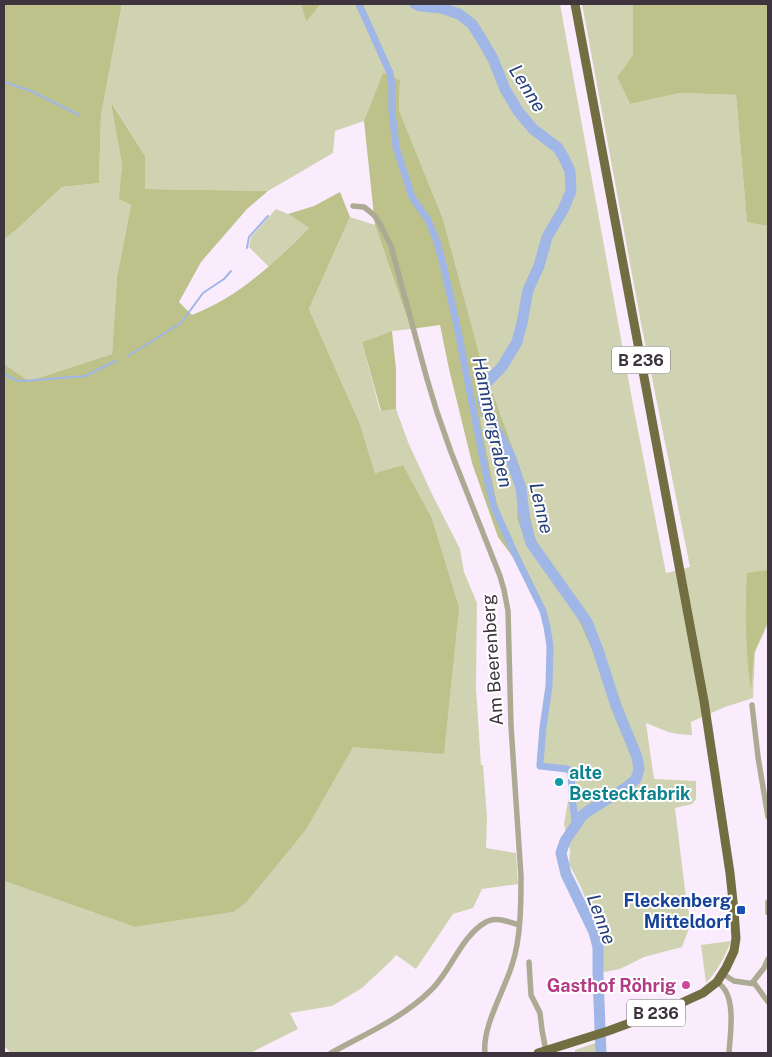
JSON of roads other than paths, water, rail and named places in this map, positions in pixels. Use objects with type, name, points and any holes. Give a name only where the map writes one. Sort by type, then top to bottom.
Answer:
[{"type":"main road","name":"B 236","points":[[542,1052],[608,1031],[696,997],[710,988],[720,978],[734,951],[736,931],[730,873],[704,701],[575,4]]},
{"type":"street","name":"Am Beerenberg","points":[[353,206],[364,207],[374,214],[391,246],[437,412],[500,576],[508,612],[512,734],[521,876],[519,925],[512,965],[485,1037],[484,1053]]},
{"type":"street","points":[[752,705],[768,817]]},
{"type":"street","points":[[768,902],[768,913]]},
{"type":"street","points":[[331,1053],[400,1015],[425,996],[437,984],[470,936],[485,922],[498,919],[519,925]]},
{"type":"street","points":[[752,983],[768,962]]},
{"type":"street","points":[[529,965],[530,990],[540,1013],[542,1052]]},
{"type":"street","points":[[720,978],[752,983],[757,986],[768,1002]]},
{"type":"street","points":[[720,978],[729,1002],[730,1053]]},
{"type":"waterway","name":"Hammergraben","points":[[359,4],[390,73],[396,147],[412,197],[428,220],[443,264],[493,505],[543,611],[550,646],[549,686],[540,766],[571,771],[574,828]]},
{"type":"waterway","name":"Lenne","points":[[415,4],[442,8],[459,14],[472,24],[493,59],[505,89],[518,111],[533,129],[558,148],[570,171],[571,191],[563,210],[547,237],[539,266],[528,290],[517,342],[502,367],[487,382],[483,389],[483,402],[509,454],[521,488],[525,523],[531,543],[587,622],[616,706],[637,757],[639,769],[636,779],[627,787],[582,816],[565,841],[561,853],[566,874],[594,932],[598,947],[601,1053]]},
{"type":"waterway","points":[[4,82],[31,91],[79,115]]},
{"type":"waterway","points":[[247,248],[249,237],[268,216]]},
{"type":"waterway","points":[[128,356],[181,323],[203,293],[224,279],[231,271]]},
{"type":"waterway","points":[[4,374],[18,381],[85,376],[116,361]]},
{"type":"place","name":"alte Besteckfabrik","points":[[559,782]]},
{"type":"place","name":"Fleckenberg Mitteldorf","points":[[741,910]]},
{"type":"place","name":"Gasthof Röhrig","points":[[686,985]]}]
